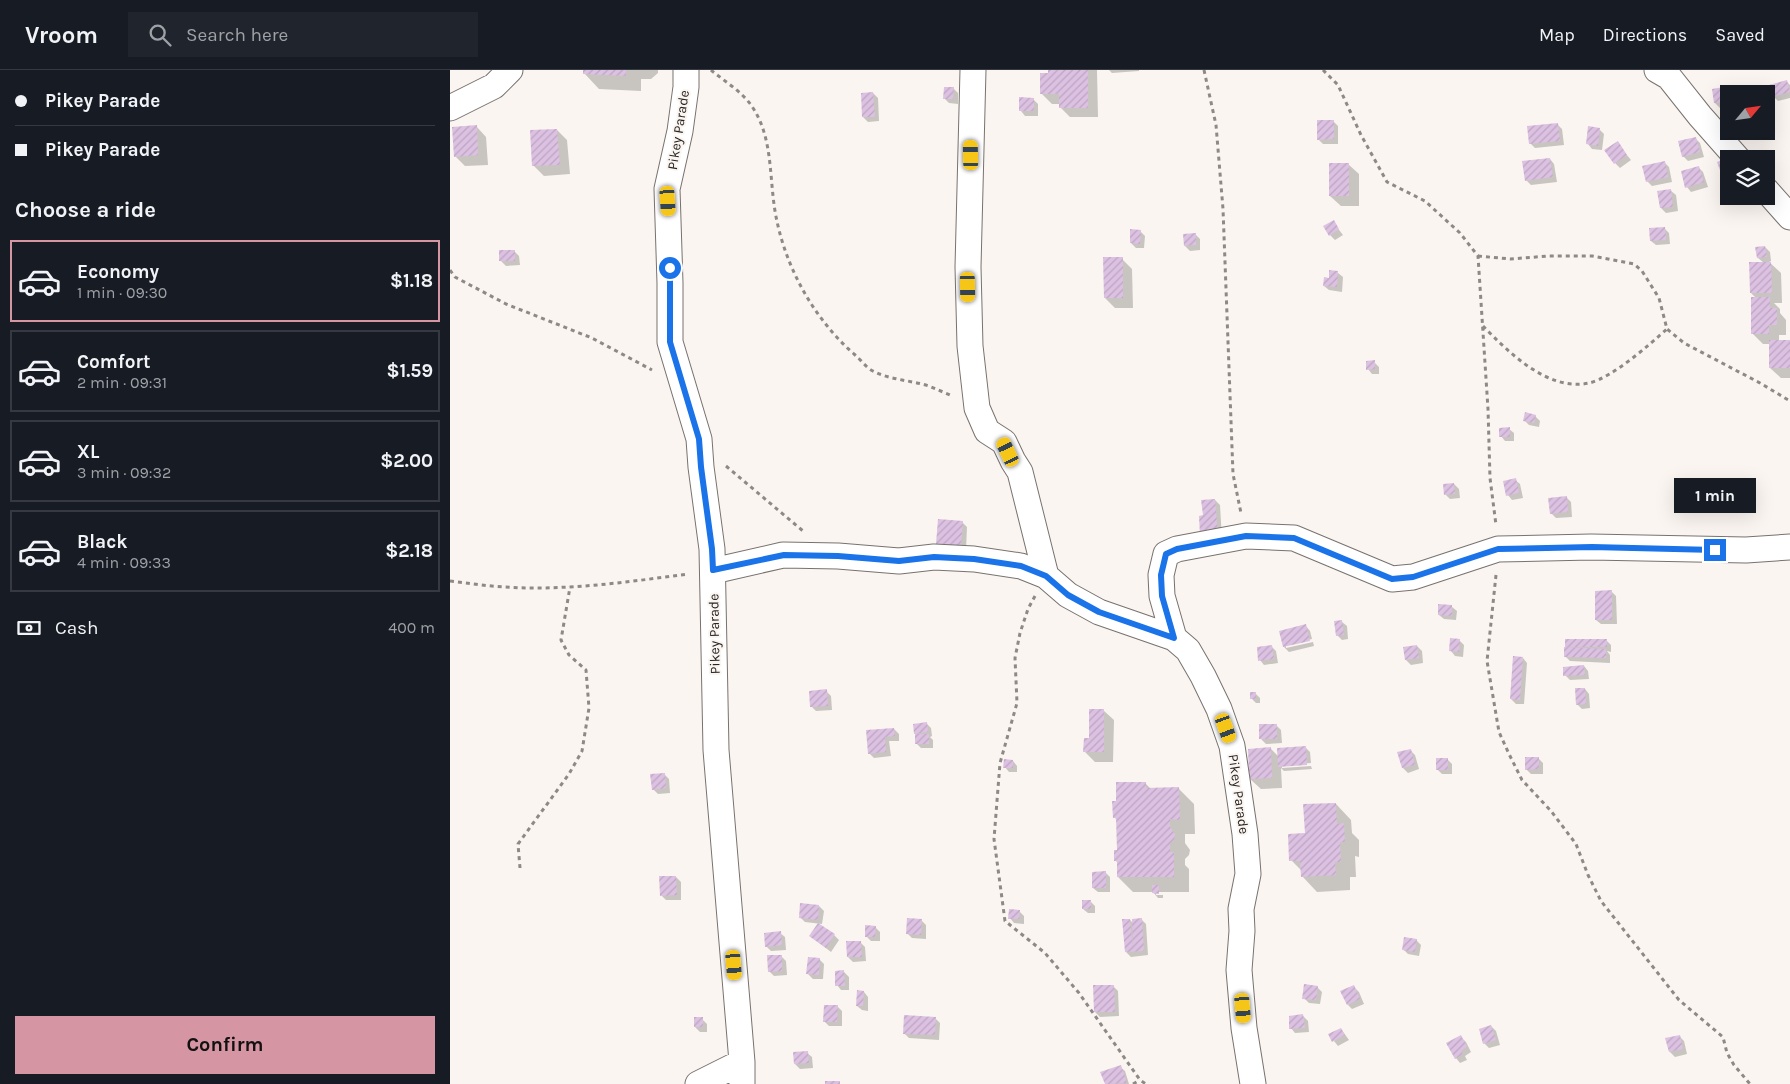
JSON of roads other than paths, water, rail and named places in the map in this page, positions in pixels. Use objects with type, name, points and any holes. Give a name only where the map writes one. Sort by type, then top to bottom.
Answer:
[{"type":"street","points":[[450,108],[494,86],[510,70]]},
{"type":"street","name":"Pikey Parade","points":[[686,70],[686,87],[680,131],[668,189],[670,342],[699,439],[712,549],[716,750],[742,1073]]},
{"type":"street","points":[[973,70],[968,267],[970,346],[977,408],[987,431],[1004,442],[1020,472],[1046,576]]},
{"type":"street","points":[[1657,70],[1669,77],[1730,150]]},
{"type":"street","points":[[1775,200],[1790,217]]},
{"type":"street","points":[[1174,638],[1162,596],[1161,575],[1166,554],[1177,549],[1246,536],[1294,538],[1392,579],[1413,577],[1498,549],[1592,547],[1746,550],[1790,547]]},
{"type":"street","name":"Pikey Parade","points":[[713,570],[784,555],[838,556],[899,561],[934,557],[974,559],[1021,566],[1046,576],[1068,595],[1099,612],[1174,638],[1188,650],[1219,709],[1232,746],[1245,834],[1248,874],[1241,909],[1242,931],[1239,970],[1244,1028],[1253,1084]]},
{"type":"street","points":[[698,1084],[742,1073]]}]
